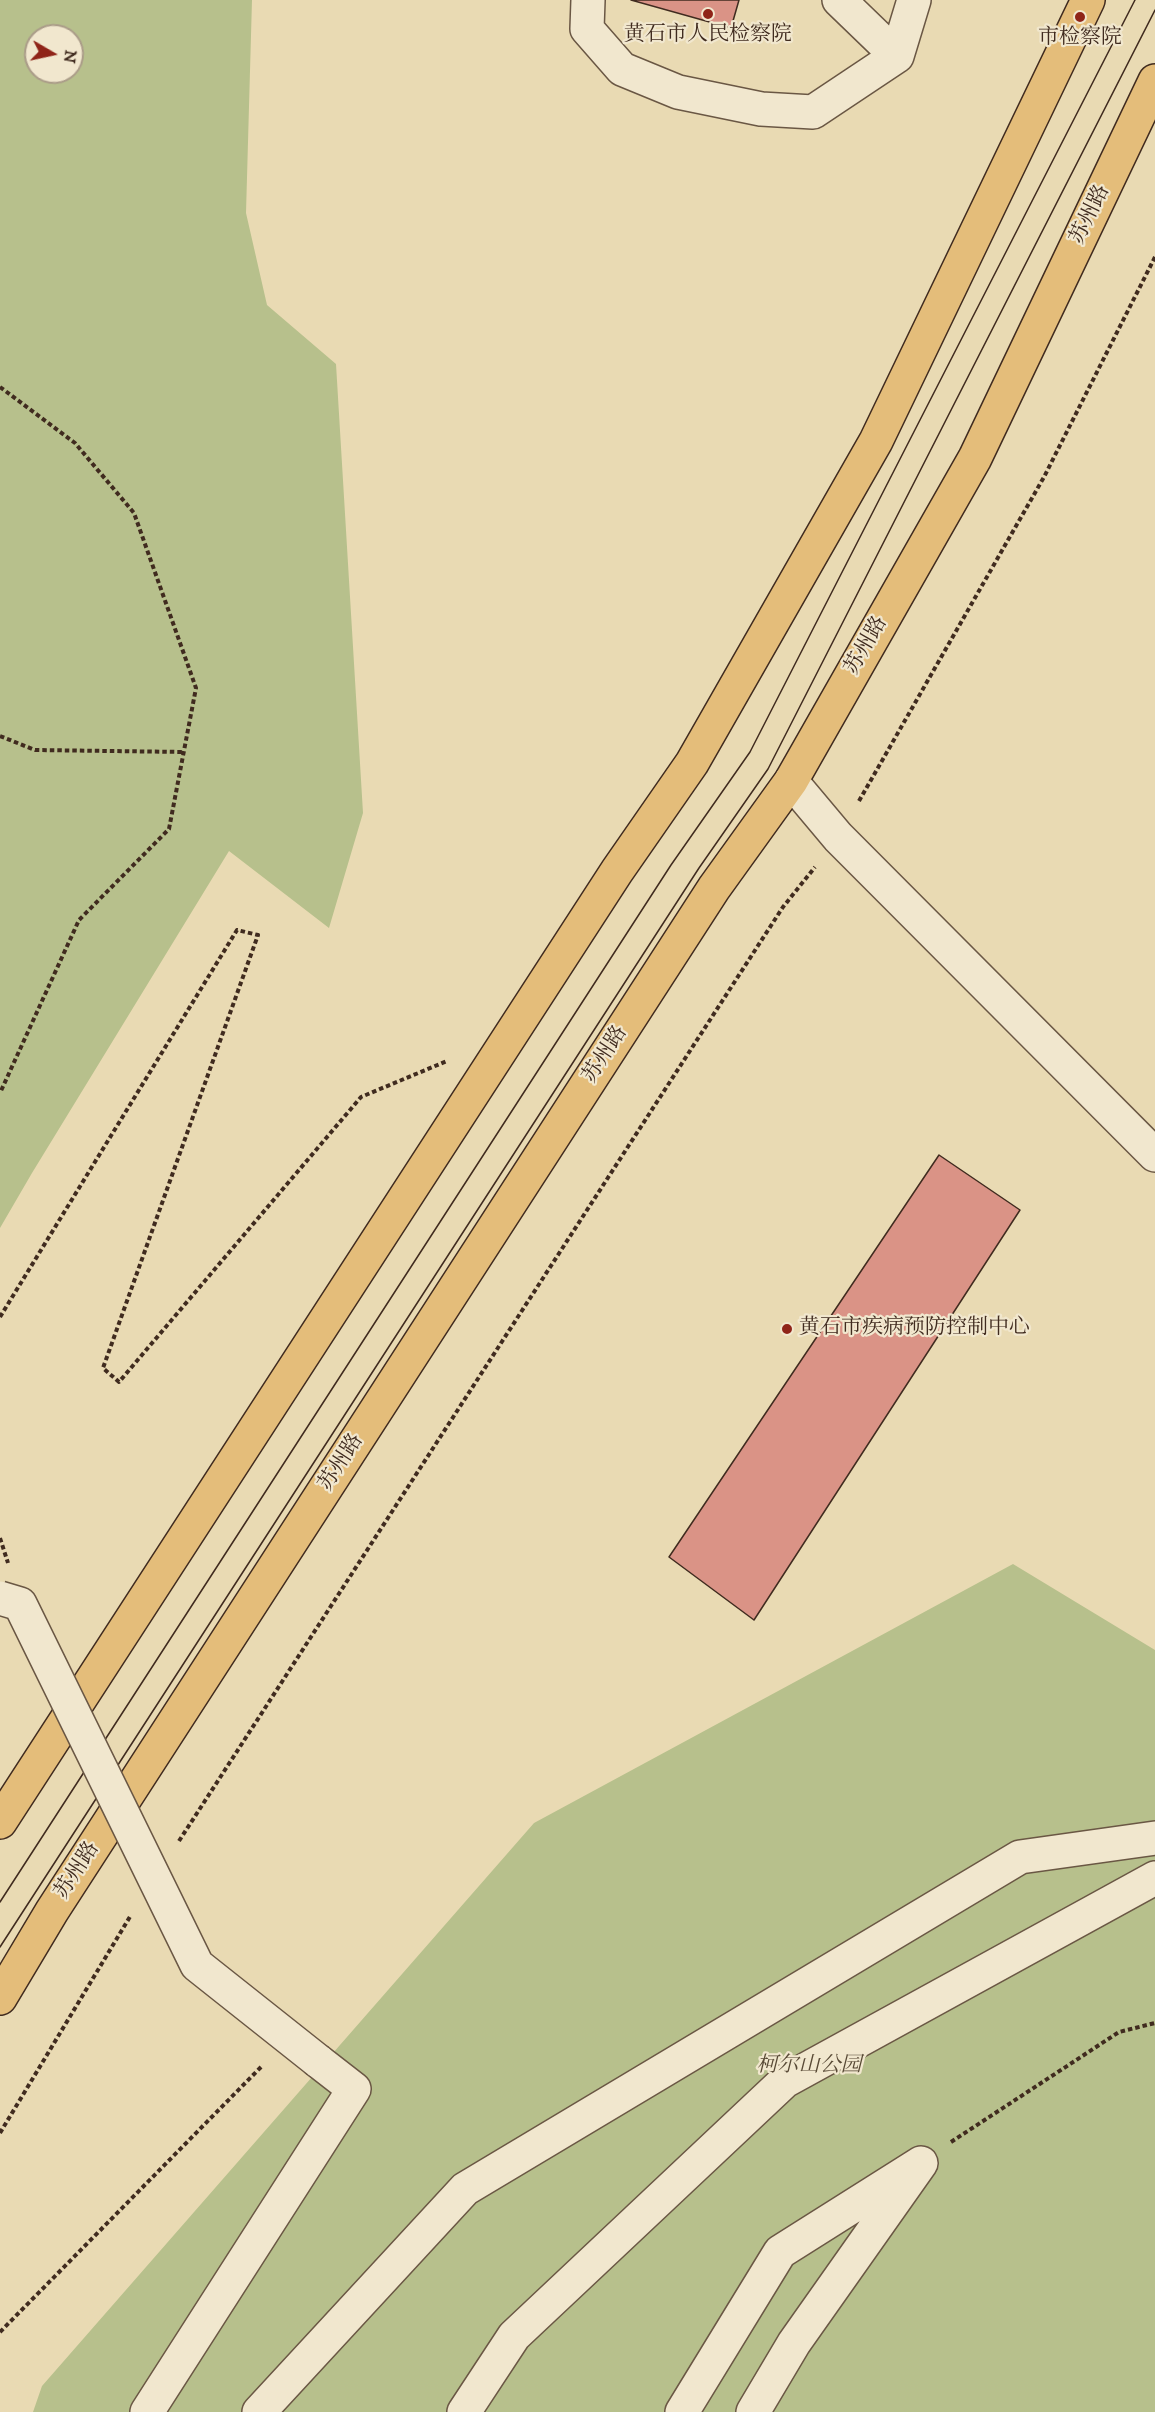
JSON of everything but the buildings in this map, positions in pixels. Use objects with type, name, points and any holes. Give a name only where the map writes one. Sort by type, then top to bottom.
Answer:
[{"type":"main road","points":[[0,1822],[617,872],[692,763],[876,441],[1088,0]]},
{"type":"main road","name":"苏州路","points":[[0,1998],[71,1881],[701,908],[791,781],[975,458],[1155,81]]},
{"type":"street","points":[[588,0],[587,29],[622,69],[678,92],[761,109],[813,112],[897,56],[914,0]]},
{"type":"street","points":[[839,0],[897,56]]},
{"type":"street","points":[[791,781],[838,837],[1142,1124],[1155,1155]]},
{"type":"street","points":[[0,1598],[20,1604],[197,1965],[354,2089],[147,2412]]},
{"type":"street","points":[[259,2412],[465,2189],[1020,1857],[1155,1838]]},
{"type":"street","points":[[464,2412],[514,2336],[785,2081],[1155,1878]]},
{"type":"street","points":[[682,2412],[780,2252],[921,2163]]},
{"type":"street","points":[[753,2412],[794,2343],[921,2163]]},
{"type":"path","points":[[173,1850],[783,907],[838,837],[1044,477],[1155,257]]},
{"type":"path","points":[[0,387],[75,443],[134,513],[196,688],[169,829],[79,920],[0,1093]]},
{"type":"path","points":[[0,736],[35,750],[184,752]]},
{"type":"path","points":[[0,1317],[237,930],[258,936],[103,1368],[118,1382],[361,1097],[458,1056]]},
{"type":"path","points":[[0,2133],[134,1910]]},
{"type":"path","points":[[921,2163],[1119,2032],[1155,2022]]},
{"type":"path","points":[[0,2332],[261,2065],[318,2061]]},
{"type":"green space","points":[[0,0],[252,0],[246,213],[267,305],[336,364],[363,813],[329,928],[229,851],[0,1228]]},
{"type":"green space","name":"柯尔山公园","points":[[1013,1564],[1155,1650],[1155,2412],[33,2412],[42,2386],[534,1823]]},
{"type":"tram line","points":[[0,1902],[671,865],[750,752],[1135,0]]},
{"type":"tram line","points":[[0,1947],[699,868],[768,769],[1155,10]]},
{"type":"place","name":"黄石市人民检察院","points":[[708,14]]},
{"type":"place","name":"市检察院","points":[[1080,17]]},
{"type":"place","name":"黄石市疾病预防控制中心","points":[[787,1329]]}]
